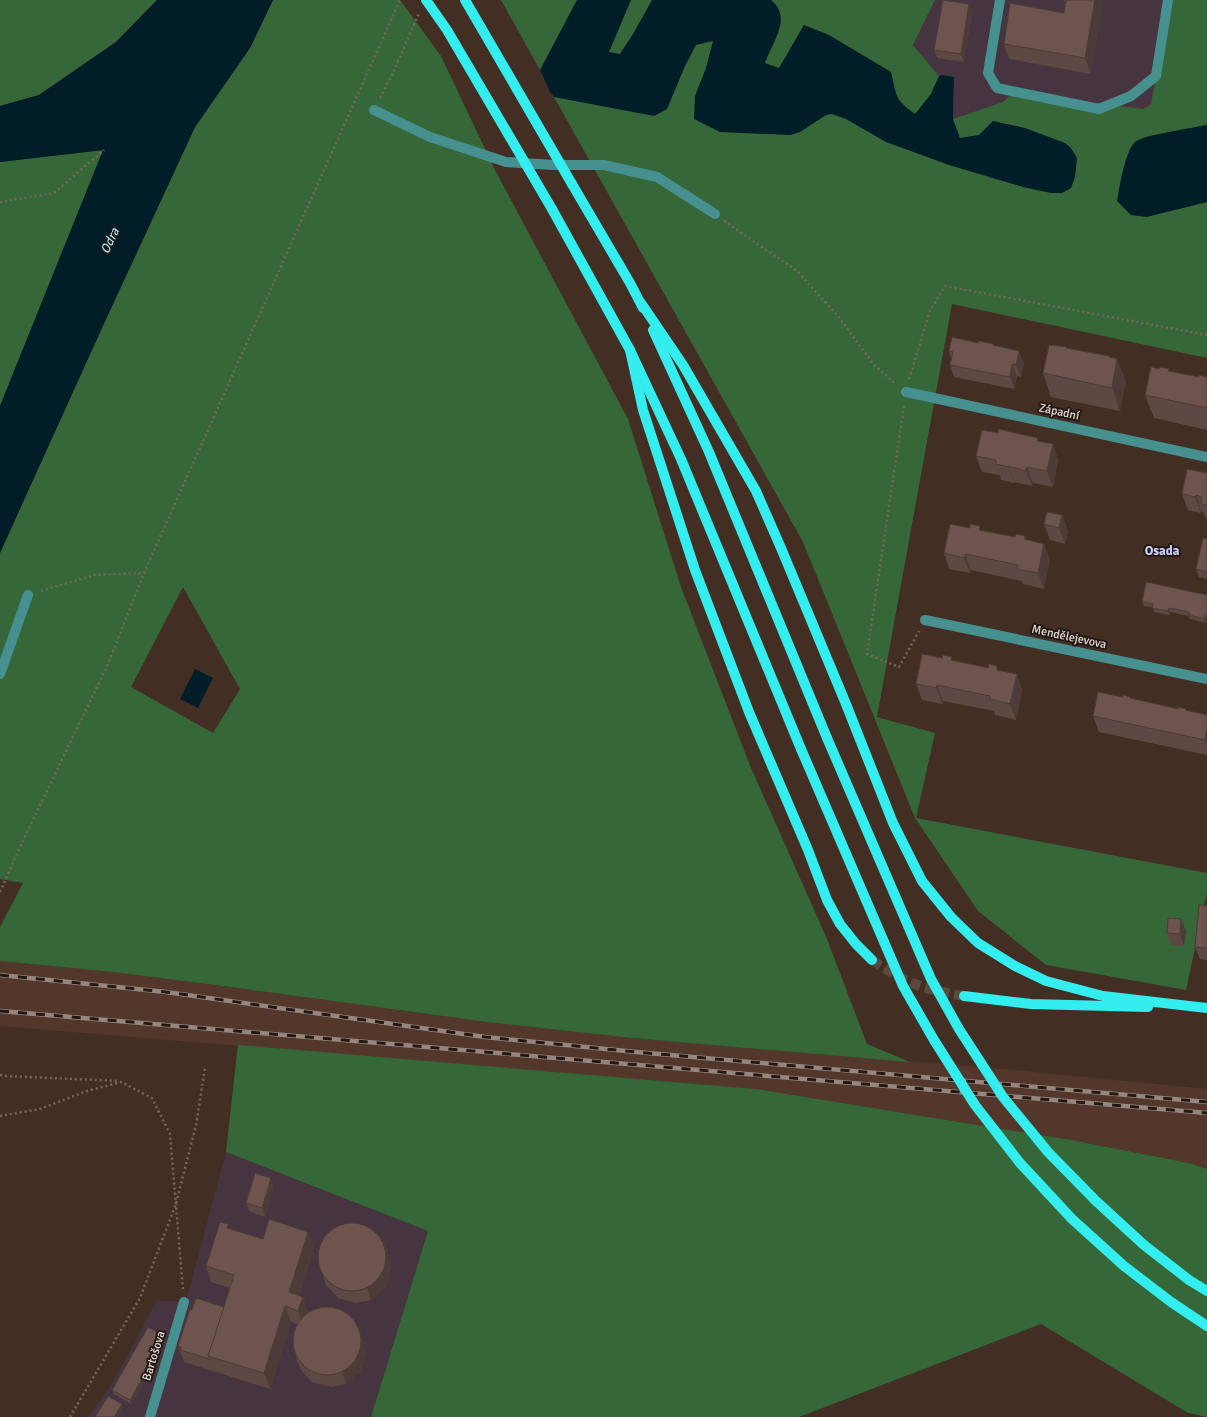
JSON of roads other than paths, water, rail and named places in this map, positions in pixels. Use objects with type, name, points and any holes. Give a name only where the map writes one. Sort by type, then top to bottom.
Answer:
[{"type":"main road","points":[[465,0],[641,303],[683,365],[756,491],[837,683],[893,823],[922,881],[951,917],[978,943],[1015,966],[1046,981],[1103,996],[1207,1008]]},
{"type":"main road","points":[[424,4],[447,30],[552,209],[630,350],[681,460],[801,749],[903,986],[934,1040],[975,1105],[1020,1163],[1072,1218],[1124,1266],[1171,1302],[1207,1326]]},
{"type":"main road","points":[[641,303],[709,452],[827,738],[931,979],[959,1028],[1003,1097],[1048,1152],[1096,1201],[1144,1245],[1189,1280],[1207,1291]]},
{"type":"main road","points":[[630,350],[643,410],[695,570],[749,712],[808,850],[827,900],[840,924],[856,944],[872,960]]},
{"type":"main road","points":[[964,996],[1031,1004],[1207,1008]]},
{"type":"street","points":[[1000,0],[988,73],[997,88],[1099,109],[1131,96],[1156,76],[1168,0]]},
{"type":"street","points":[[374,110],[430,138],[506,162],[554,165],[604,165],[657,177],[715,214]]},
{"type":"street","name":"Západní","points":[[906,392],[1207,457]]},
{"type":"street","points":[[0,674],[28,595]]},
{"type":"street","name":"Mendělejevova","points":[[925,620],[1207,679]]},
{"type":"street","name":"Bartošova","points":[[150,1417],[184,1302]]},
{"type":"water","name":"Odra","points":[[157,0],[273,0],[250,48],[195,127],[0,553],[0,406],[103,150],[0,162],[0,106],[39,95],[116,42]]},
{"type":"water","points":[[577,0],[631,0],[609,52],[620,54],[652,0],[771,0],[777,7],[781,22],[776,39],[765,63],[779,68],[804,25],[829,35],[891,72],[897,96],[903,104],[915,114],[931,94],[939,76],[954,77],[953,119],[960,138],[979,135],[993,121],[1025,128],[1065,143],[1071,148],[1077,158],[1075,177],[1071,188],[1062,193],[1051,193],[1023,187],[949,165],[886,142],[846,119],[832,114],[826,115],[800,132],[790,135],[720,132],[694,119],[695,96],[706,68],[713,41],[696,45],[685,66],[667,109],[654,116],[554,97],[550,92],[540,70]]},
{"type":"water","points":[[1207,125],[1207,202],[1146,217],[1131,215],[1117,201],[1125,161],[1131,147],[1135,142],[1158,134]]},
{"type":"water","points":[[195,669],[213,678],[198,708],[180,699]]},
{"type":"tunnel","points":[[872,960],[905,980],[926,988],[964,996]]},
{"type":"railway","points":[[0,975],[166,992],[485,1037],[636,1052],[1207,1102]]},
{"type":"railway","points":[[0,1011],[1207,1113]]},
{"type":"district","name":"Osada","points":[[1162,551]]}]
